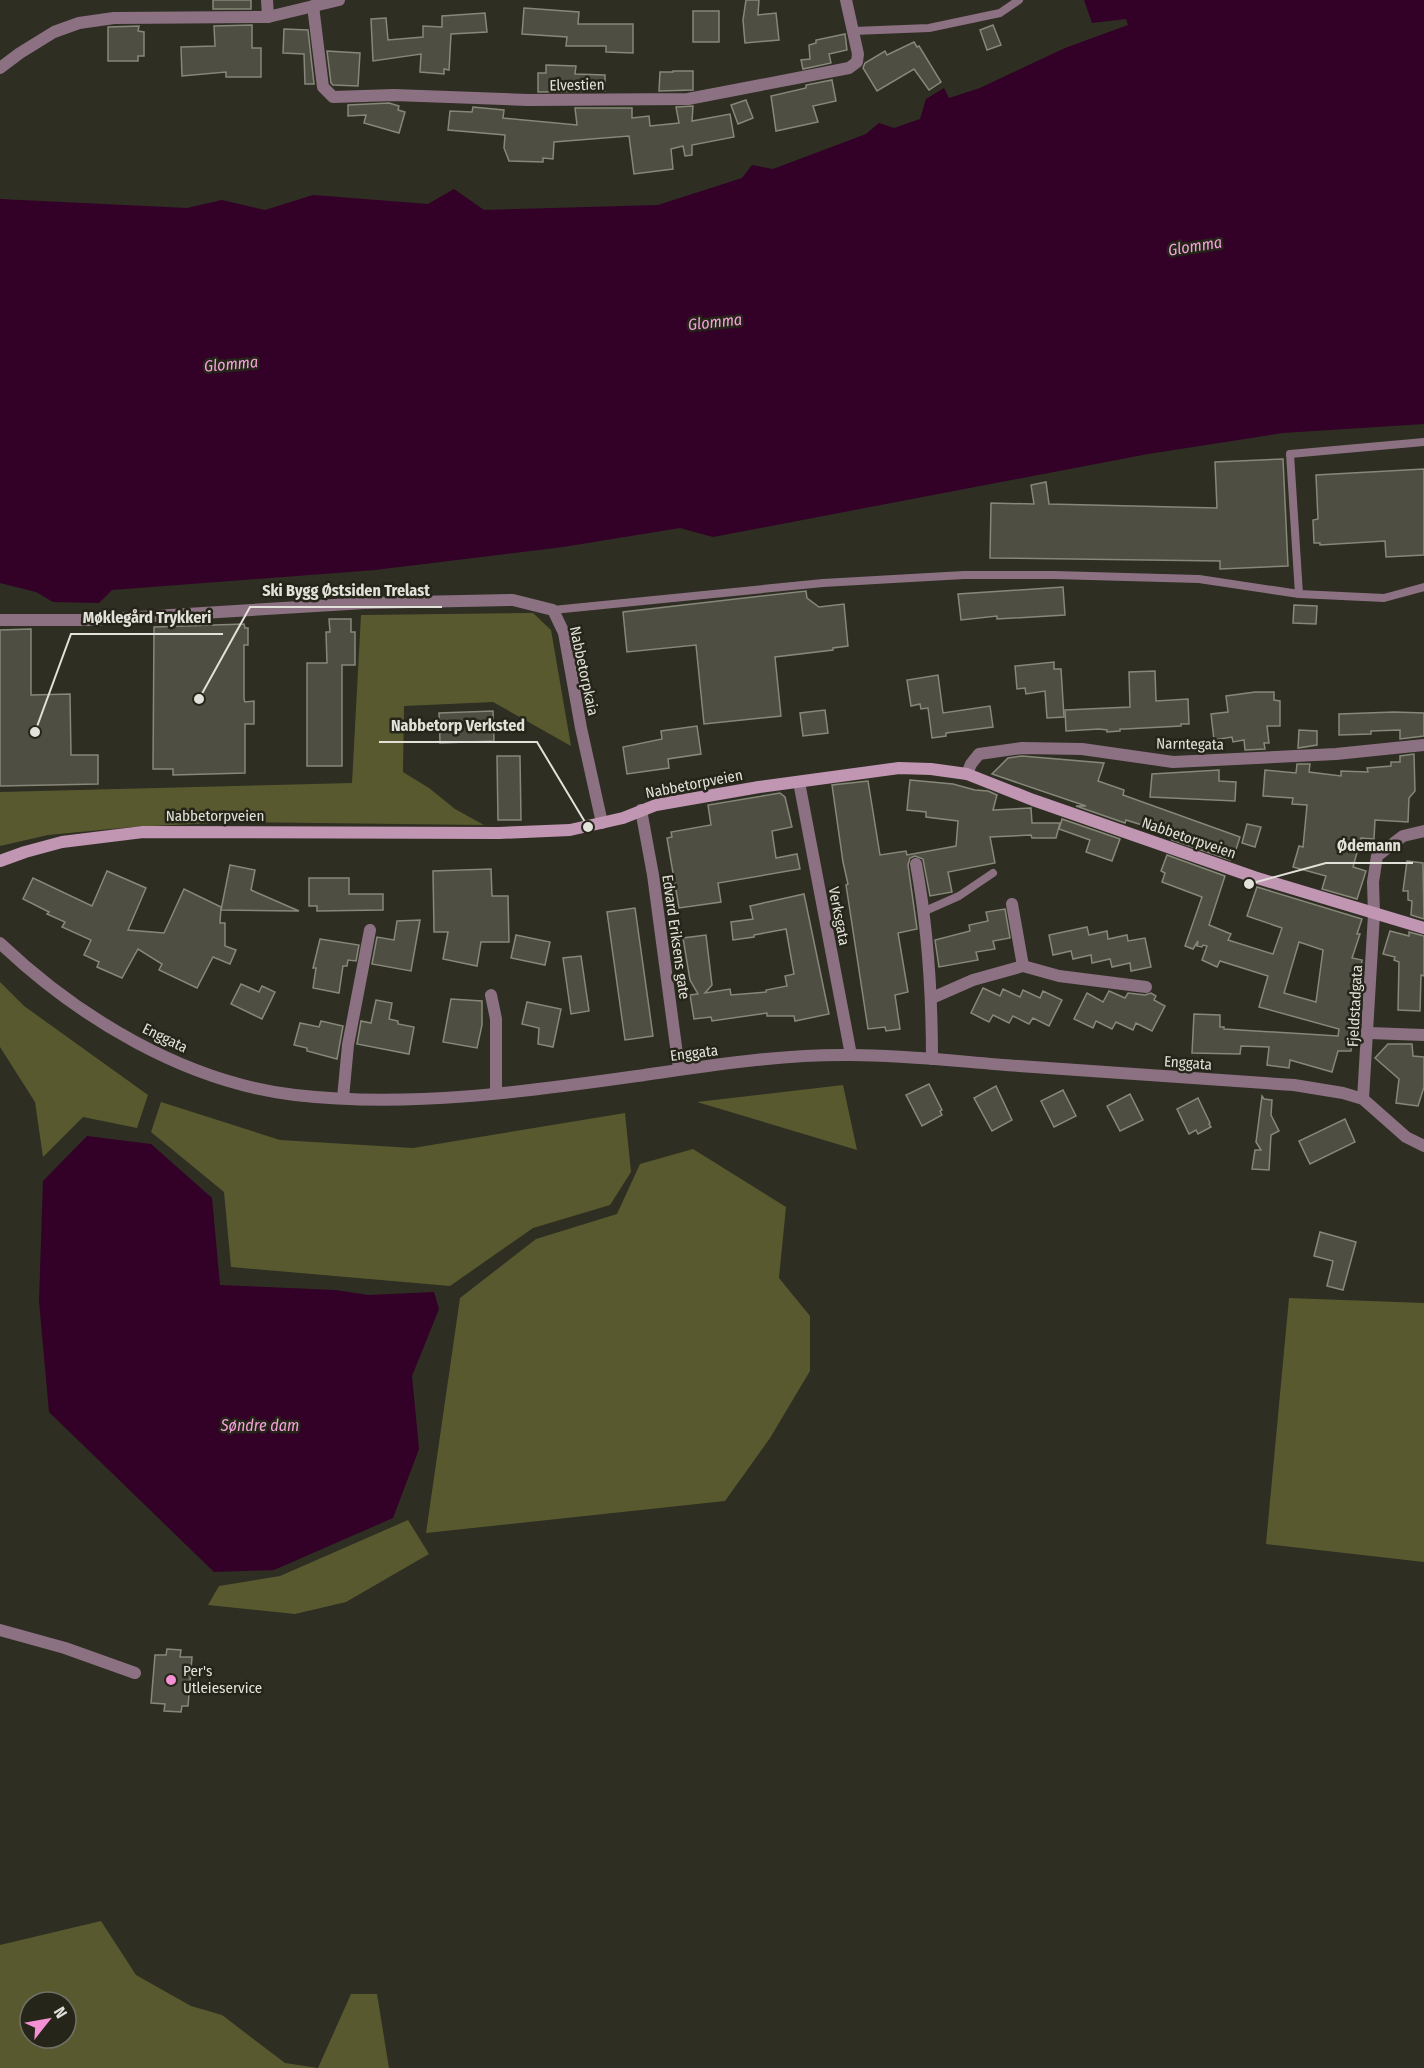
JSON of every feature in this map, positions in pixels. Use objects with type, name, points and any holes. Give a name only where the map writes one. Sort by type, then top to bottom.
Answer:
[{"type":"main road","name":"Nabbetorpveien","points":[[0,861],[62,842],[143,832],[499,833],[570,830],[623,818],[656,805],[899,768],[931,769],[967,774],[1033,801],[1254,877],[1374,915],[1424,928]]},
{"type":"street","points":[[267,0],[268,17]]},
{"type":"street","points":[[0,68],[54,32],[79,23],[114,18],[268,17],[339,0]]},
{"type":"street","name":"Elvestien","points":[[313,6],[322,87],[333,97],[393,95],[528,100],[688,99],[849,69],[857,62],[858,54],[847,4]]},
{"type":"street","name":"Nabbetorpkaia","points":[[0,620],[89,620],[365,603],[501,600],[513,600],[553,610],[564,633],[581,728],[602,824]]},
{"type":"street","name":"Narntegata","points":[[967,774],[970,764],[980,754],[1022,748],[1082,748],[1173,762],[1336,754],[1424,745]]},
{"type":"street","name":"Verksgata","points":[[799,782],[850,1055]]},
{"type":"street","name":"Edvard Eriksens gate","points":[[641,810],[653,875],[679,1069]]},
{"type":"street","points":[[1374,915],[1373,882],[1377,856],[1403,836],[1424,831]]},
{"type":"street","points":[[916,864],[925,911],[932,998],[932,1059]]},
{"type":"street","points":[[1012,904],[1023,966]]},
{"type":"street","name":"Fjeldstadgata","points":[[1363,1099],[1374,915]]},
{"type":"street","points":[[343,1098],[348,1045],[370,930]]},
{"type":"street","name":"Enggata","points":[[0,943],[54,989],[96,1018],[172,1060],[252,1087],[293,1095],[343,1098],[438,1098],[496,1093],[679,1069],[775,1059],[850,1055],[1294,1085],[1343,1093],[1363,1099],[1406,1137],[1424,1146]]},
{"type":"street","points":[[932,998],[973,980],[1023,966],[1059,976],[1146,987]]},
{"type":"street","points":[[491,995],[496,1019],[496,1093]]},
{"type":"street","points":[[1368,1033],[1424,1035]]},
{"type":"street","points":[[0,1630],[64,1648],[135,1673]]},
{"type":"lane","points":[[854,31],[929,28],[1000,13],[1019,0]]},
{"type":"lane","points":[[1299,594],[1290,454],[1424,442]]},
{"type":"lane","points":[[553,610],[823,583],[964,575],[1199,579],[1299,594],[1384,598],[1424,587]]},
{"type":"lane","points":[[925,911],[958,896],[993,873]]},
{"type":"shaded area","points":[[533,613],[551,630],[571,746],[493,702],[404,706],[403,772],[429,788],[455,809],[484,825],[234,822],[132,827],[48,835],[0,846],[0,792],[352,783],[361,615]]},
{"type":"shaded area","points":[[0,982],[24,1006],[148,1095],[137,1128],[83,1117],[43,1157],[35,1102],[0,1047]]},
{"type":"shaded area","points":[[843,1085],[857,1150],[697,1102]]},
{"type":"shaded area","points":[[161,1102],[280,1140],[413,1148],[625,1113],[631,1172],[610,1205],[533,1228],[450,1286],[231,1267],[224,1192],[151,1132]]},
{"type":"shaded area","points":[[693,1149],[786,1207],[779,1278],[810,1316],[810,1371],[770,1438],[725,1501],[426,1533],[460,1298],[536,1239],[617,1214],[640,1164]]},
{"type":"shaded area","points":[[1289,1298],[1424,1303],[1424,1562],[1266,1544]]},
{"type":"shaded area","points":[[408,1520],[429,1554],[346,1602],[295,1614],[208,1605],[219,1586],[280,1576]]},
{"type":"shaded area","points":[[101,1921],[136,1975],[191,2006],[222,2015],[285,2063],[318,2068],[0,2068],[0,1945]]},
{"type":"shaded area","points":[[351,1994],[377,1994],[389,2068],[318,2068]]},
{"type":"water","name":"Glomma","points":[[1084,0],[1424,0],[1424,424],[1283,433],[1148,454],[713,537],[680,528],[563,547],[375,570],[112,590],[99,603],[53,602],[36,592],[0,583],[0,199],[187,208],[222,200],[265,210],[313,195],[428,204],[454,189],[484,210],[658,205],[742,178],[752,165],[773,169],[866,134],[879,123],[894,128],[920,119],[926,99],[944,88],[949,98],[980,88],[1065,48],[1128,25],[1126,19],[1092,23]]},
{"type":"water","name":"Søndre dam","points":[[87,1136],[151,1144],[212,1198],[220,1285],[335,1290],[369,1295],[434,1292],[439,1309],[412,1376],[419,1449],[393,1518],[274,1570],[214,1572],[49,1412],[39,1301],[43,1181]]},
{"type":"building","points":[[213,0],[251,0],[251,9],[213,9]]},
{"type":"building","points":[[746,0],[759,0],[758,15],[776,13],[779,40],[745,43],[743,20]]},
{"type":"building","points":[[524,8],[579,12],[578,24],[633,24],[633,53],[606,52],[606,46],[566,46],[567,37],[522,34]]},
{"type":"building","points":[[693,11],[719,11],[719,42],[693,42]]},
{"type":"building","points":[[485,13],[487,32],[451,34],[449,70],[444,69],[444,74],[420,72],[421,54],[373,61],[371,19],[386,18],[388,40],[423,37],[423,26],[442,27],[442,16]]},
{"type":"building","points":[[252,25],[252,48],[261,48],[261,77],[226,77],[226,72],[182,76],[181,47],[215,46],[214,26]]},
{"type":"building","points":[[993,25],[1001,45],[987,50],[980,30]]},
{"type":"building","points":[[139,26],[138,31],[144,32],[144,56],[138,56],[138,61],[108,61],[108,27]]},
{"type":"building","points":[[284,29],[308,30],[314,84],[305,84],[304,54],[283,53]]},
{"type":"building","points":[[845,34],[847,50],[829,54],[831,63],[803,69],[801,60],[810,59],[809,45],[816,43],[816,40]]},
{"type":"building","points":[[914,42],[917,47],[919,46],[941,82],[929,90],[914,69],[877,91],[863,68],[865,63],[885,51],[887,55]]},
{"type":"building","points":[[327,51],[360,53],[358,86],[331,83]]},
{"type":"building","points":[[546,65],[576,66],[575,74],[605,75],[605,91],[538,92],[538,73],[546,73]]},
{"type":"building","points":[[693,71],[693,90],[659,91],[660,72]]},
{"type":"building","points":[[832,80],[836,101],[813,106],[818,122],[776,131],[771,96]]},
{"type":"building","points":[[746,100],[753,118],[738,124],[731,105]]},
{"type":"building","points":[[389,103],[399,106],[398,110],[405,112],[399,133],[364,123],[366,115],[348,116],[348,105]]},
{"type":"building","points":[[693,106],[692,121],[730,114],[734,137],[692,145],[692,155],[685,156],[683,146],[671,149],[673,169],[634,174],[629,136],[554,142],[553,159],[543,158],[543,162],[509,161],[504,148],[505,135],[448,130],[450,111],[472,112],[473,107],[504,110],[503,118],[577,125],[575,108],[632,108],[632,118],[649,116],[650,126],[679,123],[676,107]]},
{"type":"building","points":[[1283,459],[1288,566],[1220,569],[1220,561],[990,558],[991,503],[1034,504],[1031,485],[1046,482],[1049,504],[1217,508],[1215,462]]},
{"type":"building","points":[[1424,469],[1424,555],[1386,557],[1385,541],[1320,545],[1320,543],[1314,543],[1313,520],[1318,519],[1316,475]]},
{"type":"building","points":[[1063,587],[1065,615],[997,619],[997,616],[961,620],[958,594]]},
{"type":"building","points":[[806,591],[807,598],[819,607],[844,604],[848,646],[775,657],[781,716],[704,724],[696,645],[627,652],[623,612]]},
{"type":"building","points":[[1294,605],[1317,606],[1316,624],[1293,623]]},
{"type":"building","points":[[329,619],[351,619],[351,632],[355,632],[355,665],[342,665],[342,766],[307,766],[307,663],[327,663],[326,632],[330,632]]},
{"type":"building","points":[[244,624],[245,628],[248,628],[248,645],[244,645],[244,699],[245,702],[254,701],[254,724],[245,724],[245,773],[173,775],[173,769],[153,769],[154,627]]},
{"type":"building","points":[[31,629],[31,695],[70,694],[71,755],[98,755],[98,784],[0,786],[0,630]]},
{"type":"building","points":[[1054,662],[1054,669],[1061,669],[1064,717],[1047,718],[1045,691],[1026,694],[1025,688],[1017,689],[1015,666]]},
{"type":"building","points":[[1155,671],[1156,701],[1188,699],[1189,724],[1107,732],[1107,730],[1099,729],[1066,731],[1065,710],[1130,707],[1129,672]]},
{"type":"building","points":[[938,675],[943,713],[990,706],[993,727],[946,733],[946,736],[932,738],[928,708],[921,709],[920,704],[911,706],[907,680]]},
{"type":"building","points":[[1274,692],[1274,700],[1280,701],[1280,726],[1267,726],[1269,743],[1264,743],[1265,749],[1245,750],[1244,740],[1233,742],[1232,737],[1214,740],[1211,714],[1228,712],[1226,696]]},
{"type":"building","points":[[825,710],[828,733],[803,736],[800,713]]},
{"type":"building","points":[[493,711],[494,741],[440,743],[439,713]]},
{"type":"building","points":[[1424,713],[1424,736],[1400,739],[1400,730],[1339,735],[1339,714]]},
{"type":"building","points":[[697,726],[701,754],[668,759],[669,768],[627,774],[623,747],[662,739],[661,731]]},
{"type":"building","points":[[1299,730],[1317,731],[1317,745],[1298,748]]},
{"type":"building","points":[[1414,754],[1415,791],[1409,798],[1408,822],[1375,820],[1374,839],[1361,838],[1353,867],[1366,871],[1357,899],[1322,889],[1326,876],[1293,867],[1299,846],[1303,847],[1307,805],[1292,804],[1293,798],[1263,796],[1265,770],[1296,773],[1297,764],[1310,764],[1309,772],[1341,776],[1341,771],[1368,772],[1367,768],[1391,766],[1391,762],[1400,762],[1400,756]]},
{"type":"building","points":[[497,756],[520,756],[521,820],[498,820]]},
{"type":"building","points":[[1022,756],[1104,763],[1098,781],[1124,790],[1123,795],[1240,837],[1233,859],[1230,860],[1172,840],[1174,835],[1126,820],[1125,823],[1076,806],[1086,806],[992,774],[1008,758]]},
{"type":"building","points":[[1219,770],[1219,781],[1236,782],[1235,801],[1150,797],[1152,774]]},
{"type":"building","points":[[910,780],[953,784],[988,791],[997,795],[993,810],[1031,808],[1032,823],[1060,823],[1056,838],[1032,838],[1031,835],[990,837],[995,863],[948,872],[952,892],[930,896],[923,859],[915,856],[910,858],[908,865],[917,929],[898,933],[908,992],[895,995],[900,1029],[886,1031],[885,1027],[868,1029],[832,785],[868,781],[880,855],[906,851],[907,855],[956,846],[958,821],[926,817],[926,812],[907,810]]},
{"type":"building","points":[[780,793],[785,797],[792,827],[772,831],[776,858],[797,854],[800,869],[718,883],[721,902],[679,908],[667,838],[672,837],[671,832],[711,825],[708,805]]},
{"type":"building","points":[[1062,819],[1120,839],[1112,861],[1086,852],[1090,840],[1059,829]]},
{"type":"building","points":[[1247,824],[1261,827],[1255,847],[1242,843]]},
{"type":"building","points":[[1167,855],[1225,876],[1209,925],[1231,934],[1228,940],[1273,954],[1282,928],[1247,916],[1257,887],[1362,919],[1352,958],[1362,960],[1351,1051],[1338,1051],[1332,1072],[1290,1060],[1289,1068],[1267,1065],[1269,1047],[1241,1046],[1240,1054],[1192,1053],[1194,1014],[1220,1015],[1220,1027],[1224,1029],[1338,1036],[1339,1029],[1259,1007],[1268,976],[1220,961],[1217,967],[1202,960],[1207,946],[1197,946],[1198,941],[1193,949],[1185,946],[1202,897],[1162,882],[1165,873],[1161,871]],"holes":[[[1299,942],[1323,950],[1316,1002],[1284,993]]]},
{"type":"building","points":[[1407,861],[1423,863],[1424,919],[1411,915],[1412,901],[1408,900],[1408,891],[1403,891]]},
{"type":"building","points":[[230,865],[255,870],[251,890],[299,911],[221,910]]},
{"type":"building","points":[[491,869],[492,896],[508,896],[509,942],[481,942],[477,966],[443,959],[448,932],[434,932],[433,871]]},
{"type":"building","points":[[107,871],[146,888],[128,930],[164,933],[184,889],[221,907],[220,923],[225,923],[225,946],[236,950],[230,964],[213,957],[197,988],[159,970],[162,964],[138,949],[122,978],[97,967],[99,962],[84,955],[91,940],[62,927],[65,922],[23,899],[33,878],[92,906]]},
{"type":"building","points":[[309,878],[349,878],[349,894],[383,894],[383,910],[317,911],[317,906],[309,906]]},
{"type":"building","points":[[804,894],[829,1014],[795,1021],[794,1016],[767,1016],[767,1013],[712,1021],[711,1017],[694,1019],[690,995],[698,994],[690,980],[683,938],[706,935],[712,985],[705,993],[730,989],[731,995],[766,992],[766,990],[787,986],[785,976],[794,974],[786,929],[733,940],[731,922],[753,919],[750,906]]},
{"type":"building","points":[[635,908],[653,1036],[625,1040],[607,912]]},
{"type":"building","points":[[1005,909],[1010,938],[993,941],[995,949],[976,952],[978,960],[939,967],[935,940],[970,931],[969,925],[988,921],[986,912]]},
{"type":"building","points":[[420,920],[411,971],[372,964],[377,937],[394,940],[397,921]]},
{"type":"building","points":[[1087,927],[1089,935],[1107,931],[1108,939],[1127,935],[1128,941],[1145,938],[1151,967],[1131,971],[1130,963],[1112,967],[1110,959],[1092,963],[1091,955],[1073,959],[1071,951],[1053,955],[1049,935]]},
{"type":"building","points":[[1390,931],[1409,936],[1409,932],[1424,936],[1424,976],[1421,975],[1420,1011],[1398,1010],[1399,962],[1394,960],[1395,957],[1383,954]]},
{"type":"building","points":[[516,935],[550,942],[545,965],[511,958]]},
{"type":"building","points":[[320,939],[359,945],[356,961],[348,960],[347,966],[343,966],[339,993],[313,988],[316,968],[313,968]]},
{"type":"building","points":[[581,956],[589,1011],[571,1014],[563,958]]},
{"type":"building","points":[[241,984],[259,992],[262,986],[275,992],[262,1019],[231,1004]]},
{"type":"building","points":[[983,988],[1000,996],[1003,989],[1020,997],[1023,990],[1040,998],[1043,991],[1062,1000],[1049,1026],[1033,1018],[1029,1024],[1013,1016],[1009,1023],[993,1015],[989,1022],[971,1013]]},
{"type":"building","points":[[1109,991],[1125,998],[1128,993],[1145,995],[1151,993],[1156,996],[1154,1000],[1165,1006],[1152,1031],[1136,1023],[1133,1030],[1116,1022],[1112,1029],[1096,1021],[1093,1028],[1074,1019],[1087,993],[1103,1002]]},
{"type":"building","points":[[451,999],[482,1001],[482,1025],[477,1048],[443,1042]]},
{"type":"building","points":[[376,1000],[392,1003],[389,1019],[398,1021],[398,1024],[414,1027],[409,1054],[357,1044],[361,1021],[371,1023]]},
{"type":"building","points":[[527,1002],[561,1009],[553,1047],[538,1044],[539,1028],[522,1024]]},
{"type":"building","points":[[321,1021],[343,1026],[337,1059],[294,1045],[300,1023],[319,1027]]},
{"type":"building","points":[[1388,1044],[1412,1044],[1413,1056],[1424,1057],[1424,1087],[1418,1106],[1396,1103],[1399,1079],[1375,1058]]},
{"type":"building","points":[[929,1084],[942,1110],[940,1111],[942,1115],[922,1126],[906,1095]]},
{"type":"building","points":[[996,1086],[1012,1120],[992,1131],[974,1098]]},
{"type":"building","points":[[1063,1090],[1076,1116],[1054,1127],[1041,1101]]},
{"type":"building","points":[[1130,1094],[1143,1120],[1120,1131],[1107,1106]]},
{"type":"building","points":[[1262,1096],[1264,1099],[1272,1100],[1271,1115],[1279,1131],[1271,1135],[1269,1170],[1252,1169],[1255,1150],[1261,1150],[1256,1142]]},
{"type":"building","points":[[1198,1098],[1211,1127],[1198,1134],[1196,1130],[1189,1134],[1177,1109]]},
{"type":"building","points":[[1345,1119],[1355,1142],[1310,1164],[1299,1141]]},
{"type":"building","points":[[1320,1232],[1356,1242],[1343,1290],[1327,1286],[1333,1261],[1314,1256]]},
{"type":"building","name":"Per's Utleieservice","points":[[167,1649],[181,1650],[180,1657],[192,1657],[188,1706],[182,1706],[181,1712],[164,1711],[165,1704],[151,1703],[155,1655],[166,1655]]},
{"type":"place","name":"Ski Bygg Østsiden Trelast","points":[[199,699]]},
{"type":"place","name":"Møklegård Trykkeri","points":[[35,732]]},
{"type":"place","name":"Nabbetorp Verksted","points":[[588,827]]},
{"type":"place","name":"Ødemann","points":[[1249,884]]},
{"type":"place","name":"Per's Utleieservice","points":[[171,1680]]}]
